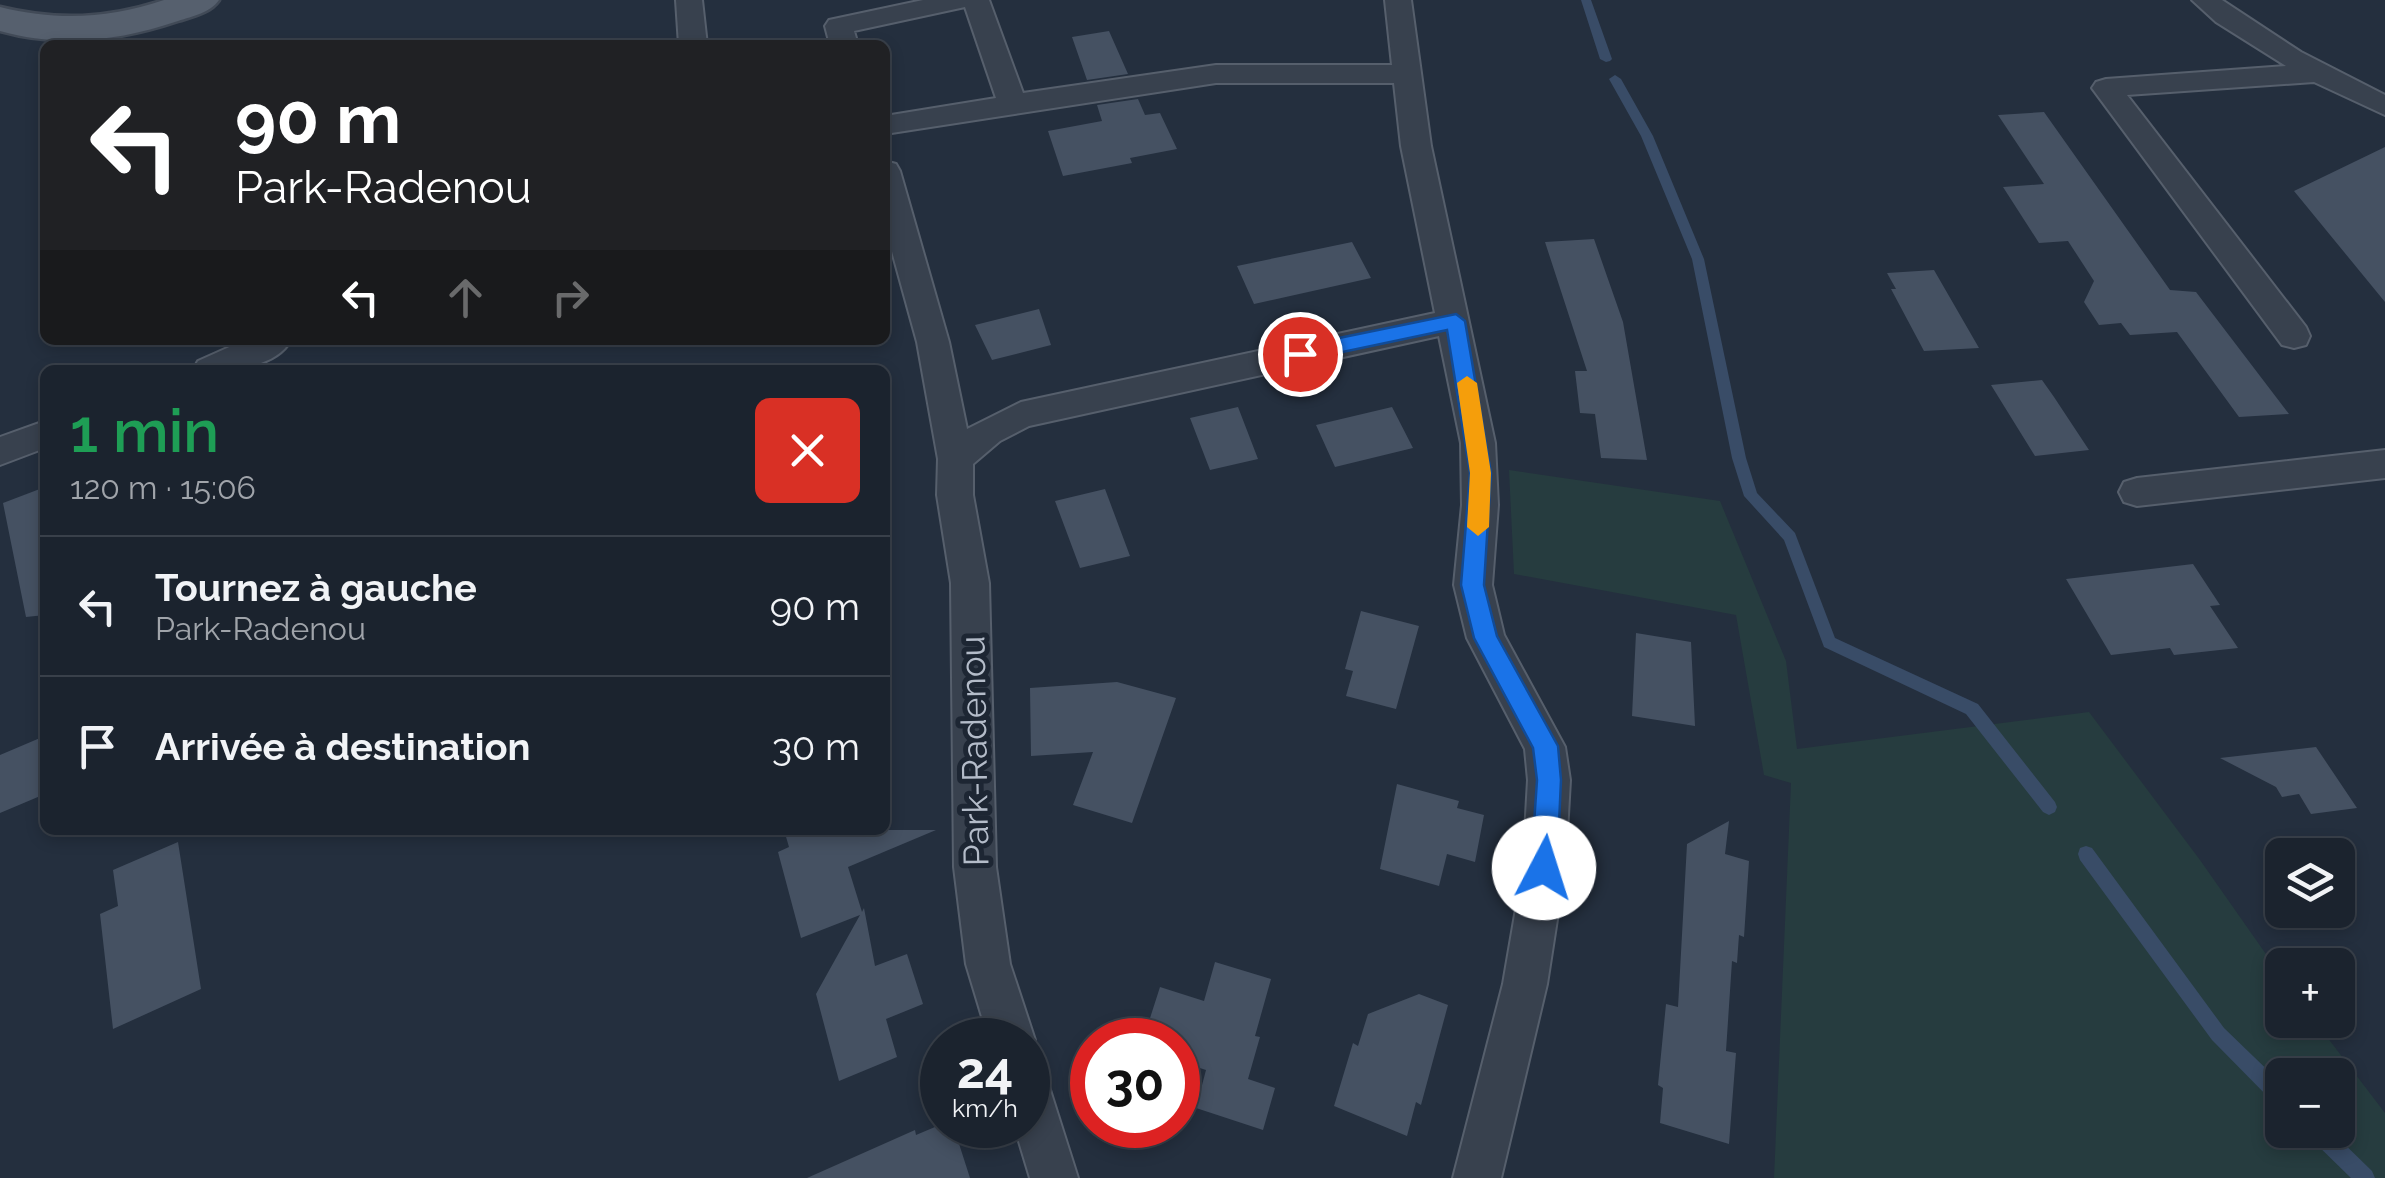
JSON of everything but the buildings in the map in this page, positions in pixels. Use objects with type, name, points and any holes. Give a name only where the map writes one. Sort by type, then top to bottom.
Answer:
[{"type":"main road","points":[[0,36],[135,22],[199,0]]},
{"type":"main road","points":[[0,19],[44,30]]},
{"type":"street","points":[[688,0],[692,40]]},
{"type":"street","points":[[843,40],[839,26],[961,0]]},
{"type":"street","points":[[976,0],[1013,104]]},
{"type":"street","points":[[1398,0],[1416,146],[1456,321],[1481,473],[1472,585],[1486,638],[1545,746],[1549,780],[1544,868],[1525,984],[1477,1178]]},
{"type":"street","points":[[2205,0],[2236,25],[2316,73],[2385,106]]},
{"type":"street","points":[[2294,336],[2106,88],[2316,73]]},
{"type":"street","points":[[890,125],[1216,74],[1408,74]]},
{"type":"street","name":"Park-Radenou","points":[[890,189],[934,345],[956,460],[955,495],[970,582],[976,722],[975,867],[988,964],[1005,1018]]},
{"type":"street","points":[[956,460],[988,432],[1020,415],[1456,321]]},
{"type":"street","points":[[221,365],[264,345]]},
{"type":"street","points":[[0,451],[40,436]]},
{"type":"street","points":[[2136,492],[2385,464]]},
{"type":"street","points":[[1045,1148],[1054,1178]]},
{"type":"green space","points":[[1509,470],[1720,501],[1786,661],[1797,749],[2089,712],[2265,953],[2265,1038],[2328,1038],[2343,1058],[2265,1058],[2265,1148],[2355,1148],[2355,1074],[2385,1113],[2385,1178],[1774,1178],[1791,783],[1764,775],[1736,615],[1514,574]]},
{"type":"waterway","points":[[1586,0],[1606,59]]},
{"type":"waterway","points":[[1615,79],[1647,136],[1698,259],[1739,458],[1751,496],[1790,537],[1829,642],[1972,709],[2049,807]]},
{"type":"waterway","points":[[2086,854],[2218,1034],[2265,1080]]},
{"type":"waterway","points":[[2334,1148],[2365,1178]]},
{"type":"slow traffic","points":[[1467,383],[1481,473],[1478,527]]},
{"type":"route","points":[[1300,354],[1456,321],[1481,473],[1472,585],[1486,638],[1545,746],[1549,780],[1544,868]]}]
